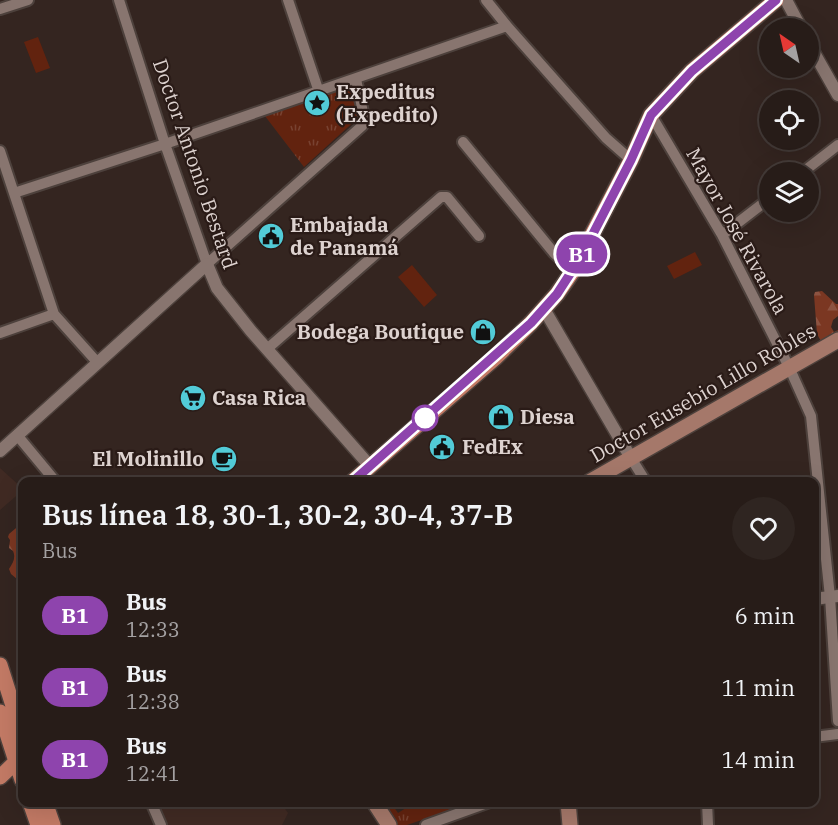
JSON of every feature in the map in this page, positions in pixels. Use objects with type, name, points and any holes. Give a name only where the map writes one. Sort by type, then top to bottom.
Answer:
[{"type":"main road","points":[[358,477],[501,352],[544,309],[573,271],[631,160],[651,115],[692,71],[776,0]]},
{"type":"main road","name":"Doctor Eusebio Lillo Robles","points":[[598,477],[838,340]]},
{"type":"main road","points":[[0,665],[18,721]]},
{"type":"main road","points":[[0,712],[18,757]]},
{"type":"main road","points":[[0,777],[18,760]]},
{"type":"main road","points":[[32,807],[38,825]]},
{"type":"main road","points":[[47,807],[53,825]]},
{"type":"main road","points":[[377,807],[388,825]]},
{"type":"main road","points":[[568,807],[570,825]]},
{"type":"street","points":[[0,9],[28,0]]},
{"type":"street","name":"Doctor Antonio Bestard","points":[[119,0],[165,144],[217,288],[267,349],[370,466]]},
{"type":"street","points":[[288,0],[319,92]]},
{"type":"street","points":[[486,0],[606,138],[631,160]]},
{"type":"street","points":[[786,0],[796,18]]},
{"type":"street","points":[[14,193],[319,92],[507,26]]},
{"type":"street","points":[[819,61],[838,95]]},
{"type":"street","points":[[0,451],[362,126],[365,122],[356,79]]},
{"type":"street","name":"Mayor José Rivarola","points":[[651,115],[722,235],[789,367],[811,416],[819,477]]},
{"type":"street","points":[[463,142],[554,253],[573,271]]},
{"type":"street","points":[[816,162],[838,145]]},
{"type":"street","points":[[0,151],[54,314],[97,362]]},
{"type":"street","points":[[267,349],[441,197],[447,197],[478,236]]},
{"type":"street","points":[[722,235],[759,206]]},
{"type":"street","points":[[544,309],[643,477]]},
{"type":"street","points":[[0,333],[54,314]]},
{"type":"street","points":[[17,435],[52,477]]},
{"type":"street","name":"Mayor José Rivarola","points":[[819,479],[834,596],[838,721]]},
{"type":"street","points":[[819,598],[834,596]]},
{"type":"street","points":[[819,736],[838,734]]},
{"type":"street","points":[[153,807],[161,825]]},
{"type":"street","points":[[428,825],[477,807]]},
{"type":"street","points":[[706,807],[708,825]]},
{"type":"shaded area","points":[[0,468],[18,484],[18,494],[0,510]]},
{"type":"shaded area","points":[[158,807],[284,807],[288,813],[282,825],[166,825]]},
{"type":"green space","points":[[38,37],[50,68],[36,73],[24,42]]},
{"type":"green space","points":[[350,87],[357,91],[359,117],[304,167],[265,116]]},
{"type":"green space","points":[[695,252],[702,265],[674,279],[667,266]]},
{"type":"green space","points":[[412,265],[437,295],[424,307],[398,277]]},
{"type":"green space","points":[[822,291],[838,304],[838,316],[833,320],[831,327],[834,332],[838,330],[838,341],[822,343],[817,334],[814,295],[815,292]]},
{"type":"green space","points":[[18,526],[17,579],[9,569],[14,556],[13,551],[9,548],[9,534]]},
{"type":"green space","points":[[385,807],[394,807],[398,813],[408,807],[459,807],[407,825],[396,825]]},
{"type":"bus line","name":"B1","points":[[358,477],[513,342],[557,294],[581,257],[631,160],[651,115],[659,104],[692,71],[776,0]]},
{"type":"place","name":"Expeditus (Expedito)","points":[[317,103]]},
{"type":"place","name":"Embajada de Panamá","points":[[271,236]]},
{"type":"place","name":"Bodega Boutique","points":[[483,332]]},
{"type":"place","name":"Casa Rica","points":[[193,398]]},
{"type":"place","name":"Diesa","points":[[501,417]]},
{"type":"place","name":"FedEx","points":[[442,447]]},
{"type":"place","name":"El Molinillo","points":[[224,459]]}]
